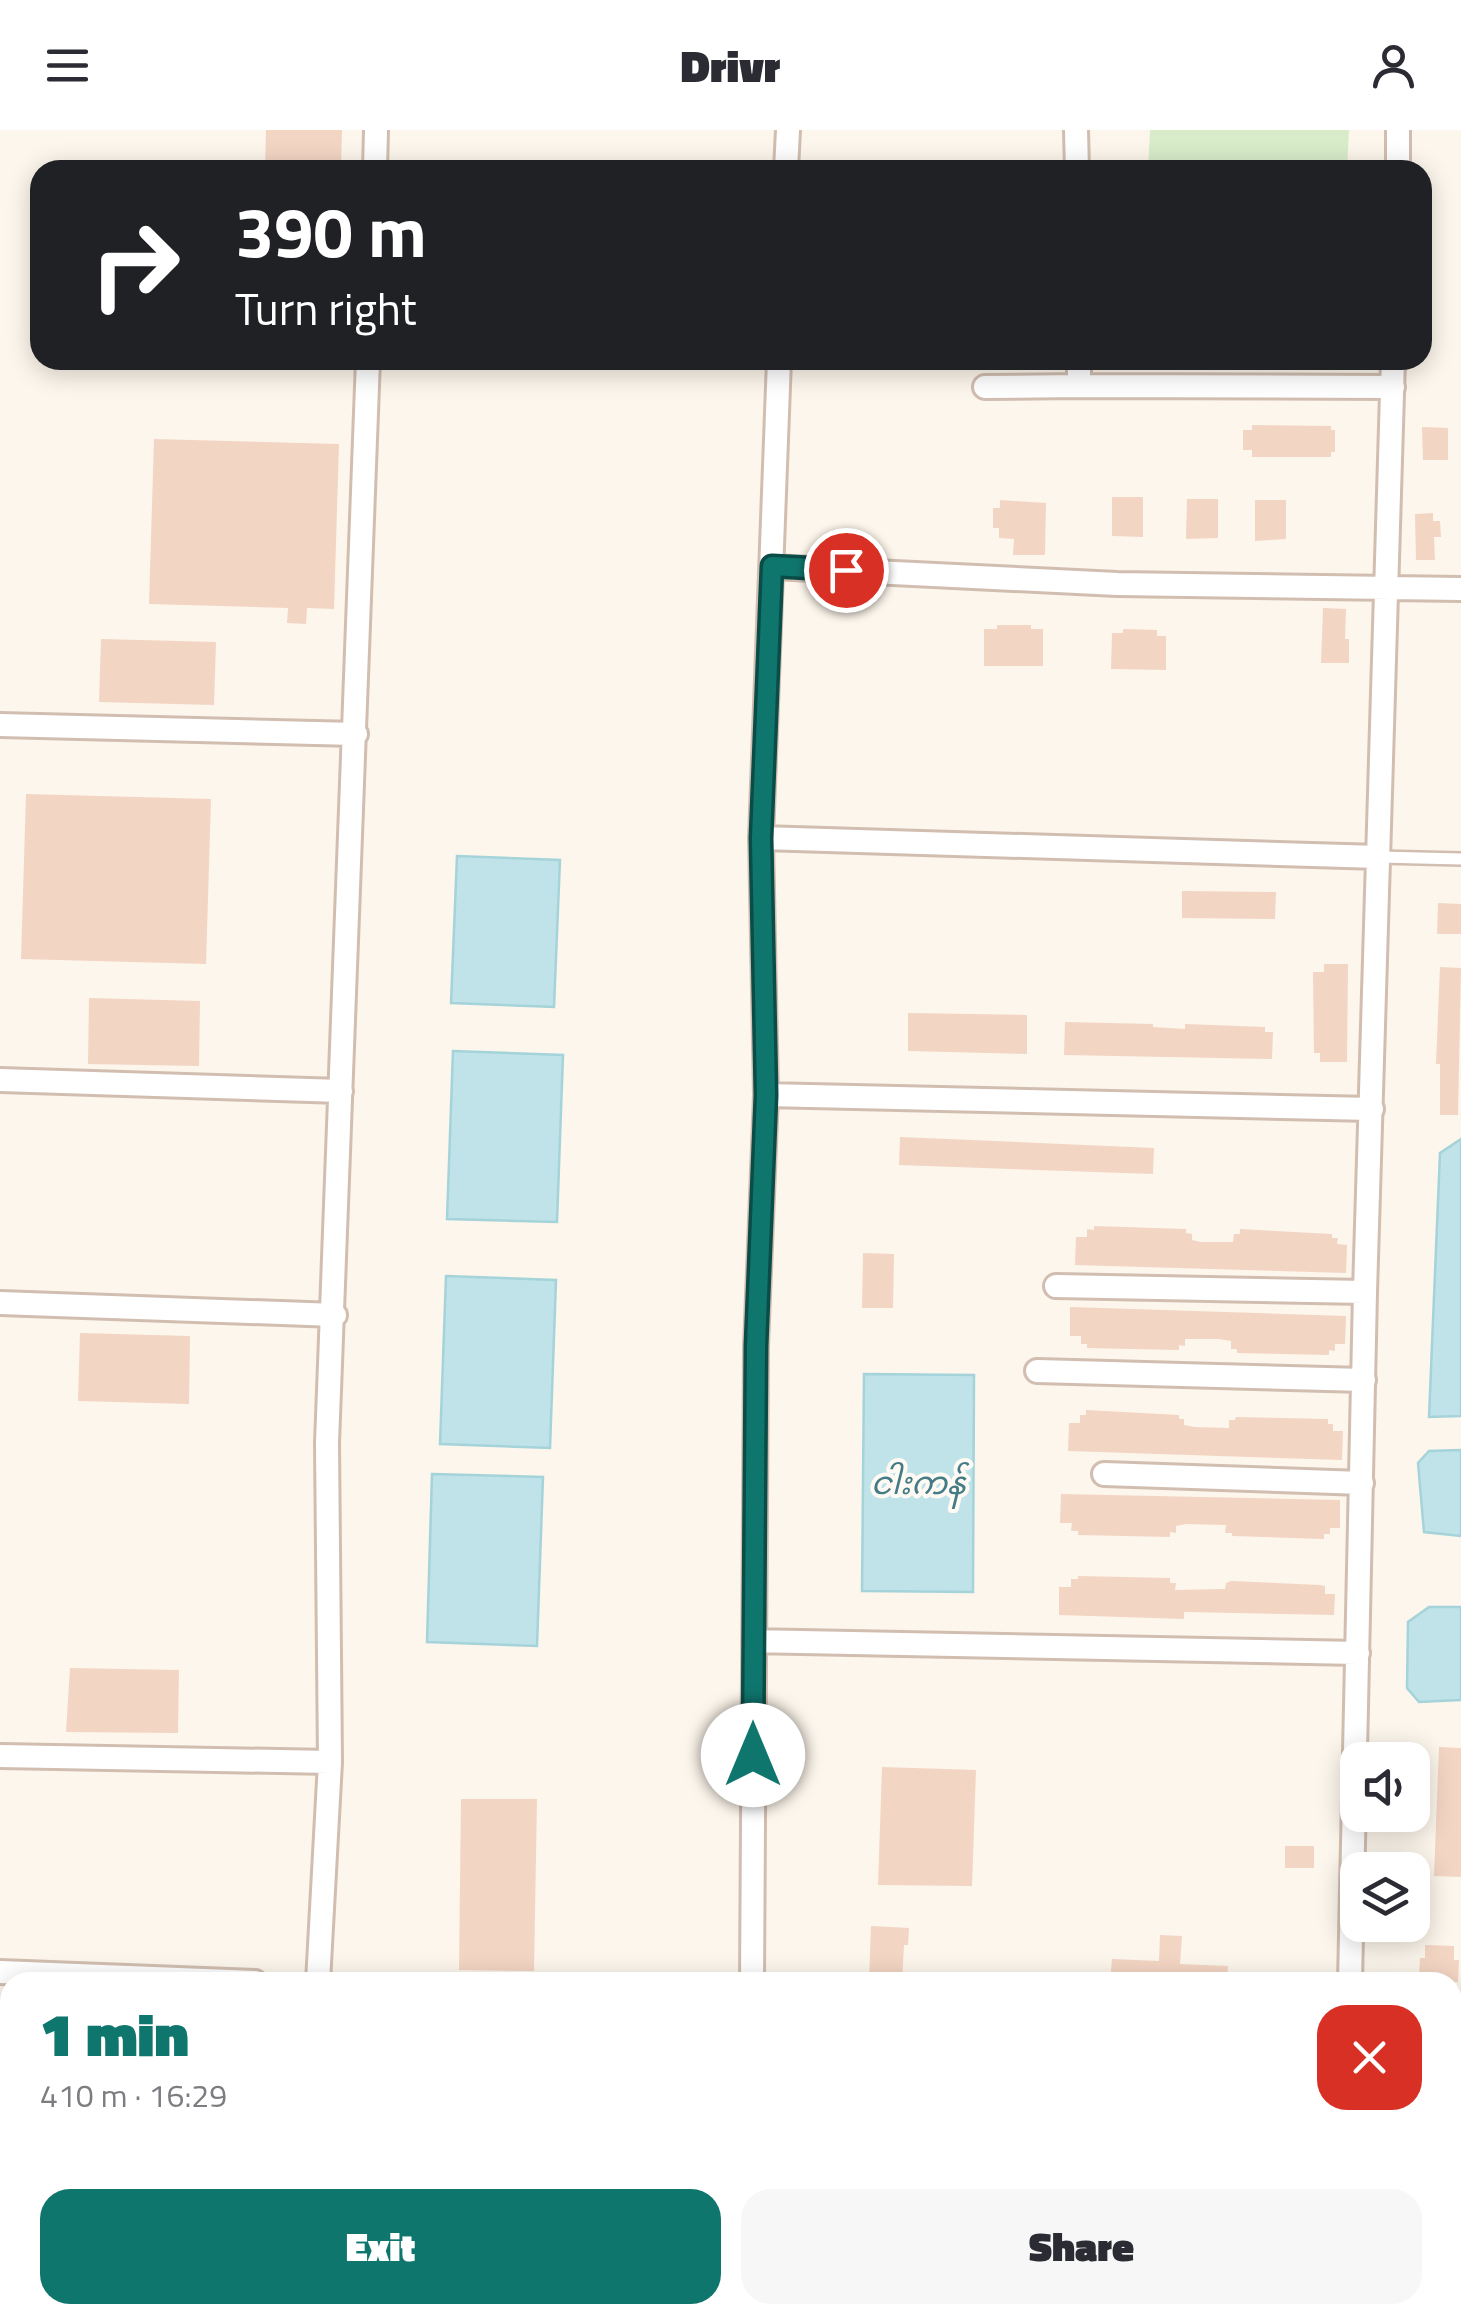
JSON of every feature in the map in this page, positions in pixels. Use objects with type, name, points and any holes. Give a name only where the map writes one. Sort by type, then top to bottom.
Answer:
[{"type":"street","points":[[374,160],[376,130]]},
{"type":"street","points":[[786,160],[788,130]]},
{"type":"street","points":[[1076,130],[1077,160]]},
{"type":"street","points":[[1398,130],[1398,160]]},
{"type":"street","points":[[319,1972],[330,1762],[327,1443],[368,370]]},
{"type":"street","points":[[752,1972],[756,1346],[766,1095],[761,838],[779,370]]},
{"type":"street","points":[[1079,370],[1079,386]]},
{"type":"street","points":[[1350,1972],[1365,1292],[1394,370]]},
{"type":"street","points":[[986,386],[1393,387]]},
{"type":"street","points":[[772,566],[1116,584],[1461,588]]},
{"type":"street","points":[[0,726],[356,734]]},
{"type":"street","points":[[761,838],[1379,857]]},
{"type":"street","points":[[0,1080],[341,1090]]},
{"type":"street","points":[[766,1095],[1372,1109]]},
{"type":"street","points":[[1056,1286],[1365,1292]]},
{"type":"street","points":[[0,1304],[334,1315]]},
{"type":"street","points":[[1036,1372],[1364,1380]]},
{"type":"street","points":[[1104,1474],[1362,1483]]},
{"type":"street","points":[[754,1641],[1358,1653]]},
{"type":"street","points":[[0,1756],[330,1762]]},
{"type":"lane","points":[[1379,857],[1461,860]]},
{"type":"green space","points":[[1150,130],[1349,130],[1348,160],[1148,160]]},
{"type":"water","points":[[457,856],[560,860],[554,1007],[451,1003]]},
{"type":"water","points":[[453,1051],[563,1055],[557,1222],[447,1219]]},
{"type":"water","points":[[1461,1139],[1461,1416],[1429,1417],[1440,1153]]},
{"type":"water","points":[[446,1276],[556,1280],[550,1448],[440,1444]]},
{"type":"water","name":"ငါးကန်","points":[[864,1374],[974,1375],[973,1592],[862,1591]]},
{"type":"water","points":[[1461,1450],[1461,1536],[1424,1532],[1418,1463],[1429,1451]]},
{"type":"water","points":[[432,1474],[543,1477],[537,1646],[427,1642]]},
{"type":"water","points":[[1429,1607],[1461,1607],[1461,1700],[1419,1702],[1407,1688],[1408,1622]]},
{"type":"building","points":[[266,130],[342,130],[341,160],[265,160]]},
{"type":"building","points":[[1252,425],[1331,426],[1335,430],[1335,452],[1331,452],[1331,457],[1252,457],[1252,450],[1243,450],[1243,430],[1252,430]]},
{"type":"building","points":[[1422,427],[1448,428],[1448,460],[1423,460]]},
{"type":"building","points":[[154,439],[339,444],[334,609],[307,608],[306,624],[287,623],[288,608],[149,604]]},
{"type":"building","points":[[1112,497],[1143,497],[1143,537],[1112,536]]},
{"type":"building","points":[[1187,499],[1218,499],[1218,538],[1186,539]]},
{"type":"building","points":[[1000,500],[1046,503],[1045,555],[1013,555],[1014,539],[999,538],[999,528],[993,528],[993,508],[1000,508]]},
{"type":"building","points":[[1255,500],[1286,500],[1286,539],[1255,541]]},
{"type":"building","points":[[1433,513],[1433,521],[1440,521],[1441,537],[1434,537],[1435,560],[1416,560],[1415,514]]},
{"type":"building","points":[[1323,608],[1346,609],[1349,663],[1321,663]]},
{"type":"building","points":[[997,625],[1043,629],[1043,666],[984,666],[984,629],[997,629]]},
{"type":"building","points":[[1123,629],[1157,630],[1157,636],[1166,636],[1166,670],[1111,669],[1112,633],[1123,633]]},
{"type":"building","points":[[101,639],[216,642],[214,705],[99,702]]},
{"type":"building","points":[[26,794],[211,799],[206,964],[21,959]]},
{"type":"building","points":[[1182,891],[1276,892],[1275,919],[1182,918]]},
{"type":"building","points":[[1438,903],[1461,904],[1461,934],[1437,934]]},
{"type":"building","points":[[1324,964],[1348,964],[1347,1062],[1320,1062],[1320,1053],[1314,1053],[1313,972],[1324,972]]},
{"type":"building","points":[[1440,967],[1461,968],[1458,1115],[1440,1115],[1440,1064],[1436,1064]]},
{"type":"building","points":[[89,998],[200,1001],[199,1066],[88,1064]]},
{"type":"building","points":[[908,1013],[1027,1015],[1027,1054],[908,1051]]},
{"type":"building","points":[[1065,1022],[1153,1024],[1185,1029],[1185,1024],[1265,1027],[1265,1032],[1273,1032],[1272,1059],[1064,1055]]},
{"type":"building","points":[[900,1137],[1154,1148],[1153,1174],[899,1165]]},
{"type":"building","points":[[1094,1226],[1186,1229],[1192,1240],[1201,1242],[1233,1242],[1240,1229],[1332,1234],[1332,1238],[1338,1238],[1337,1244],[1347,1245],[1346,1273],[1075,1265],[1076,1237],[1087,1237],[1087,1229],[1094,1230]]},
{"type":"building","points":[[863,1253],[894,1254],[893,1308],[862,1308]]},
{"type":"building","points":[[1070,1307],[1346,1316],[1345,1344],[1335,1344],[1335,1351],[1329,1350],[1329,1355],[1237,1353],[1237,1349],[1231,1349],[1231,1341],[1219,1339],[1185,1339],[1185,1346],[1179,1345],[1179,1350],[1087,1348],[1087,1344],[1081,1344],[1081,1336],[1070,1336]]},
{"type":"building","points":[[80,1333],[190,1336],[189,1404],[78,1401]]},
{"type":"building","points":[[1086,1410],[1179,1415],[1184,1425],[1194,1427],[1229,1428],[1229,1420],[1236,1417],[1328,1419],[1333,1431],[1343,1431],[1342,1460],[1068,1451],[1069,1423],[1080,1423],[1080,1415],[1086,1415]]},
{"type":"building","points":[[1061,1494],[1340,1500],[1340,1528],[1330,1528],[1324,1539],[1232,1536],[1225,1533],[1226,1525],[1186,1524],[1176,1526],[1176,1533],[1170,1532],[1170,1537],[1078,1535],[1078,1531],[1071,1531],[1072,1523],[1060,1523]]},
{"type":"building","points":[[1170,1578],[1170,1583],[1176,1583],[1175,1590],[1225,1589],[1231,1581],[1320,1585],[1325,1586],[1325,1594],[1335,1594],[1334,1615],[1184,1612],[1184,1619],[1059,1615],[1059,1587],[1071,1587],[1071,1579]]},
{"type":"building","points":[[70,1668],[179,1670],[178,1733],[66,1732]]},
{"type":"building","points":[[1439,1747],[1461,1748],[1461,1877],[1434,1876]]},
{"type":"building","points":[[882,1767],[976,1770],[972,1886],[878,1885]]},
{"type":"building","points":[[461,1799],[537,1799],[534,1971],[459,1970]]},
{"type":"building","points":[[1285,1846],[1314,1846],[1314,1868],[1285,1868]]},
{"type":"building","points":[[871,1926],[909,1928],[903,1972],[869,1972]]},
{"type":"building","points":[[1160,1935],[1182,1936],[1180,1964],[1228,1966],[1228,1972],[1111,1972],[1112,1959],[1159,1961]]},
{"type":"building","points":[[1425,1945],[1454,1946],[1458,1972],[1419,1972],[1420,1958],[1425,1958]]},
{"type":"route","points":[[753,1755],[756,1346],[766,1095],[761,838],[772,566],[846,570]]}]
